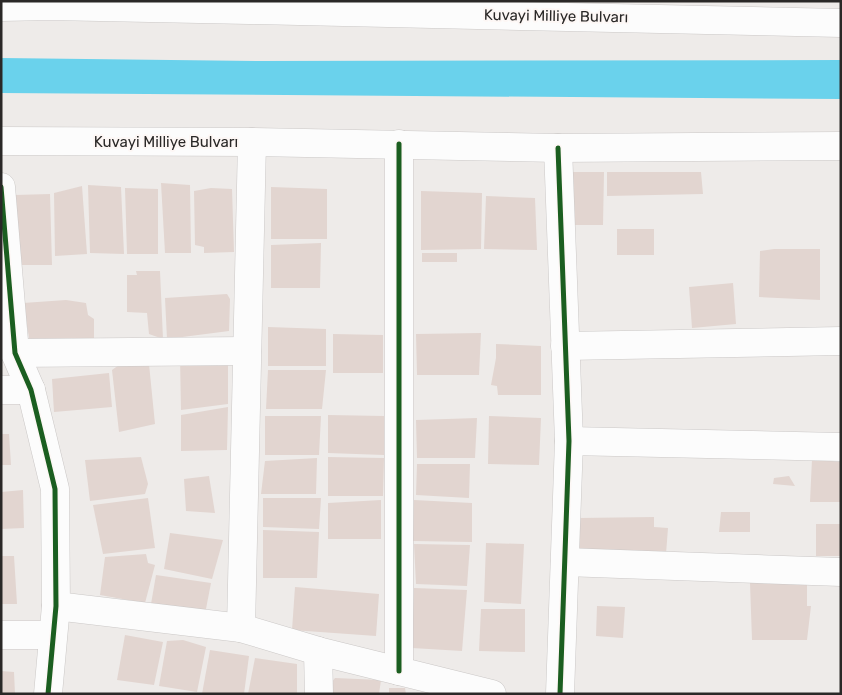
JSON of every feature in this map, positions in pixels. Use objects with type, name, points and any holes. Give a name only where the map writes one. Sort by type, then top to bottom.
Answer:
[{"type":"street","name":"Kuvayi Milliye Bulvarı","points":[[1,7],[50,4],[568,9],[841,23]]},
{"type":"street","name":"Kuvayi Milliye Bulvarı","points":[[1,141],[252,142],[558,148],[841,146]]},
{"type":"street","points":[[241,628],[252,142]]},
{"type":"street","points":[[399,144],[399,671]]},
{"type":"street","points":[[558,148],[569,441],[560,694]]},
{"type":"street","points":[[1,187],[15,353],[31,390],[55,489],[56,606],[48,694]]},
{"type":"street","points":[[565,346],[841,341]]},
{"type":"street","points":[[15,353],[247,351]]},
{"type":"street","points":[[1,390],[31,390]]},
{"type":"street","points":[[569,441],[841,447]]},
{"type":"street","points":[[565,562],[841,572]]},
{"type":"street","points":[[56,606],[241,628],[318,651],[492,694]]},
{"type":"street","points":[[1,635],[53,635]]},
{"type":"street","points":[[318,651],[318,694]]},
{"type":"water","points":[[1,58],[256,61],[841,60],[841,99],[1,93]]},
{"type":"building","points":[[570,172],[604,172],[603,225],[570,225]]},
{"type":"building","points":[[607,172],[701,172],[703,194],[607,196]]},
{"type":"building","points":[[161,183],[190,185],[191,253],[165,253]]},
{"type":"building","points":[[88,185],[121,187],[124,254],[90,253]]},
{"type":"building","points":[[82,186],[87,254],[55,256],[54,193]]},
{"type":"building","points":[[271,187],[327,189],[327,239],[271,239]]},
{"type":"building","points":[[125,188],[158,189],[158,254],[127,254]]},
{"type":"building","points":[[211,188],[232,189],[234,252],[204,253],[204,247],[195,245],[194,191]]},
{"type":"building","points":[[421,191],[482,193],[481,249],[421,250]]},
{"type":"building","points":[[50,194],[52,265],[12,265],[15,195]]},
{"type":"building","points":[[486,196],[535,198],[537,250],[484,249]]},
{"type":"building","points":[[617,229],[654,229],[654,255],[617,255]]},
{"type":"building","points":[[321,243],[320,288],[271,288],[271,245]]},
{"type":"building","points":[[774,249],[820,249],[820,300],[759,297],[760,251]]},
{"type":"building","points":[[422,253],[457,253],[457,262],[422,262]]},
{"type":"building","points":[[136,271],[160,271],[163,339],[149,334],[147,313],[127,312],[127,275],[137,275]]},
{"type":"building","points":[[733,283],[736,324],[692,328],[689,287]]},
{"type":"building","points":[[227,294],[230,299],[229,331],[167,339],[165,298]]},
{"type":"building","points":[[66,300],[86,303],[88,315],[94,319],[94,340],[30,343],[23,303]]},
{"type":"building","points":[[268,327],[326,329],[326,366],[268,366]]},
{"type":"building","points":[[481,333],[479,375],[417,375],[416,334]]},
{"type":"building","points":[[333,334],[383,335],[383,373],[333,373]]},
{"type":"building","points":[[496,344],[541,346],[541,395],[498,395],[497,386],[491,385],[496,358]]},
{"type":"building","points":[[180,357],[228,357],[228,404],[181,410]]},
{"type":"building","points":[[149,364],[155,424],[119,432],[112,370],[119,365]]},
{"type":"building","points":[[268,370],[326,370],[322,409],[266,409]]},
{"type":"building","points":[[109,373],[112,407],[54,412],[52,379]]},
{"type":"building","points":[[228,407],[227,450],[181,451],[181,415]]},
{"type":"building","points":[[328,415],[384,416],[384,455],[328,453]]},
{"type":"building","points":[[265,416],[321,416],[319,455],[265,455]]},
{"type":"building","points":[[489,416],[541,418],[539,465],[488,464]]},
{"type":"building","points":[[477,418],[475,458],[417,458],[416,420]]},
{"type":"building","points":[[1,434],[9,434],[11,465],[1,465]]},
{"type":"building","points":[[141,457],[148,484],[145,494],[90,501],[85,460]]},
{"type":"building","points":[[328,457],[384,458],[383,496],[328,496]]},
{"type":"building","points":[[317,458],[316,494],[261,494],[265,461]]},
{"type":"building","points":[[812,459],[841,462],[841,502],[810,502]]},
{"type":"building","points":[[417,464],[470,464],[469,498],[416,495]]},
{"type":"building","points":[[209,476],[215,513],[186,511],[184,479]]},
{"type":"building","points":[[789,476],[795,486],[773,484],[774,478]]},
{"type":"building","points":[[23,490],[24,528],[1,529],[1,492]]},
{"type":"building","points":[[148,498],[155,548],[103,554],[93,505]]},
{"type":"building","points":[[263,498],[321,498],[319,529],[263,527]]},
{"type":"building","points":[[381,500],[381,539],[328,539],[328,503]]},
{"type":"building","points":[[414,500],[472,503],[472,542],[413,541]]},
{"type":"building","points":[[721,512],[750,512],[750,532],[719,532]]},
{"type":"building","points":[[654,517],[654,527],[668,528],[666,554],[577,554],[579,518]]},
{"type":"building","points":[[816,524],[841,524],[841,556],[816,556]]},
{"type":"building","points":[[263,530],[319,532],[317,578],[263,578]]},
{"type":"building","points":[[170,533],[223,540],[212,579],[164,569]]},
{"type":"building","points":[[486,543],[524,544],[521,604],[484,602]]},
{"type":"building","points":[[414,544],[470,545],[467,586],[416,584]]},
{"type":"building","points":[[146,554],[148,563],[155,565],[145,603],[100,595],[105,557]]},
{"type":"building","points":[[1,556],[14,556],[17,604],[1,604]]},
{"type":"building","points":[[156,575],[211,583],[205,614],[151,604]]},
{"type":"building","points":[[750,583],[807,584],[807,606],[811,606],[807,640],[752,640]]},
{"type":"building","points":[[295,587],[379,594],[376,636],[292,630]]},
{"type":"building","points":[[414,588],[467,590],[462,651],[412,648]]},
{"type":"building","points":[[597,606],[625,607],[623,638],[596,636]]},
{"type":"building","points":[[481,609],[525,609],[525,652],[479,651]]},
{"type":"building","points":[[125,635],[163,642],[154,685],[117,680]]},
{"type":"building","points":[[183,640],[206,647],[197,692],[159,686],[167,641]]},
{"type":"building","points":[[210,650],[249,656],[244,694],[202,694]]},
{"type":"building","points":[[255,658],[297,664],[297,694],[248,694]]},
{"type":"building","points":[[1,671],[14,672],[15,694],[1,694]]},
{"type":"building","points":[[335,678],[381,680],[379,694],[328,694],[328,687]]},
{"type":"building","points":[[389,688],[405,688],[406,694],[389,694]]},
{"type":"cycle path","points":[[399,144],[399,671]]},
{"type":"cycle path","points":[[558,148],[569,441],[560,694]]},
{"type":"cycle path","points":[[1,187],[15,353],[31,390],[55,489],[56,606],[48,694]]}]
